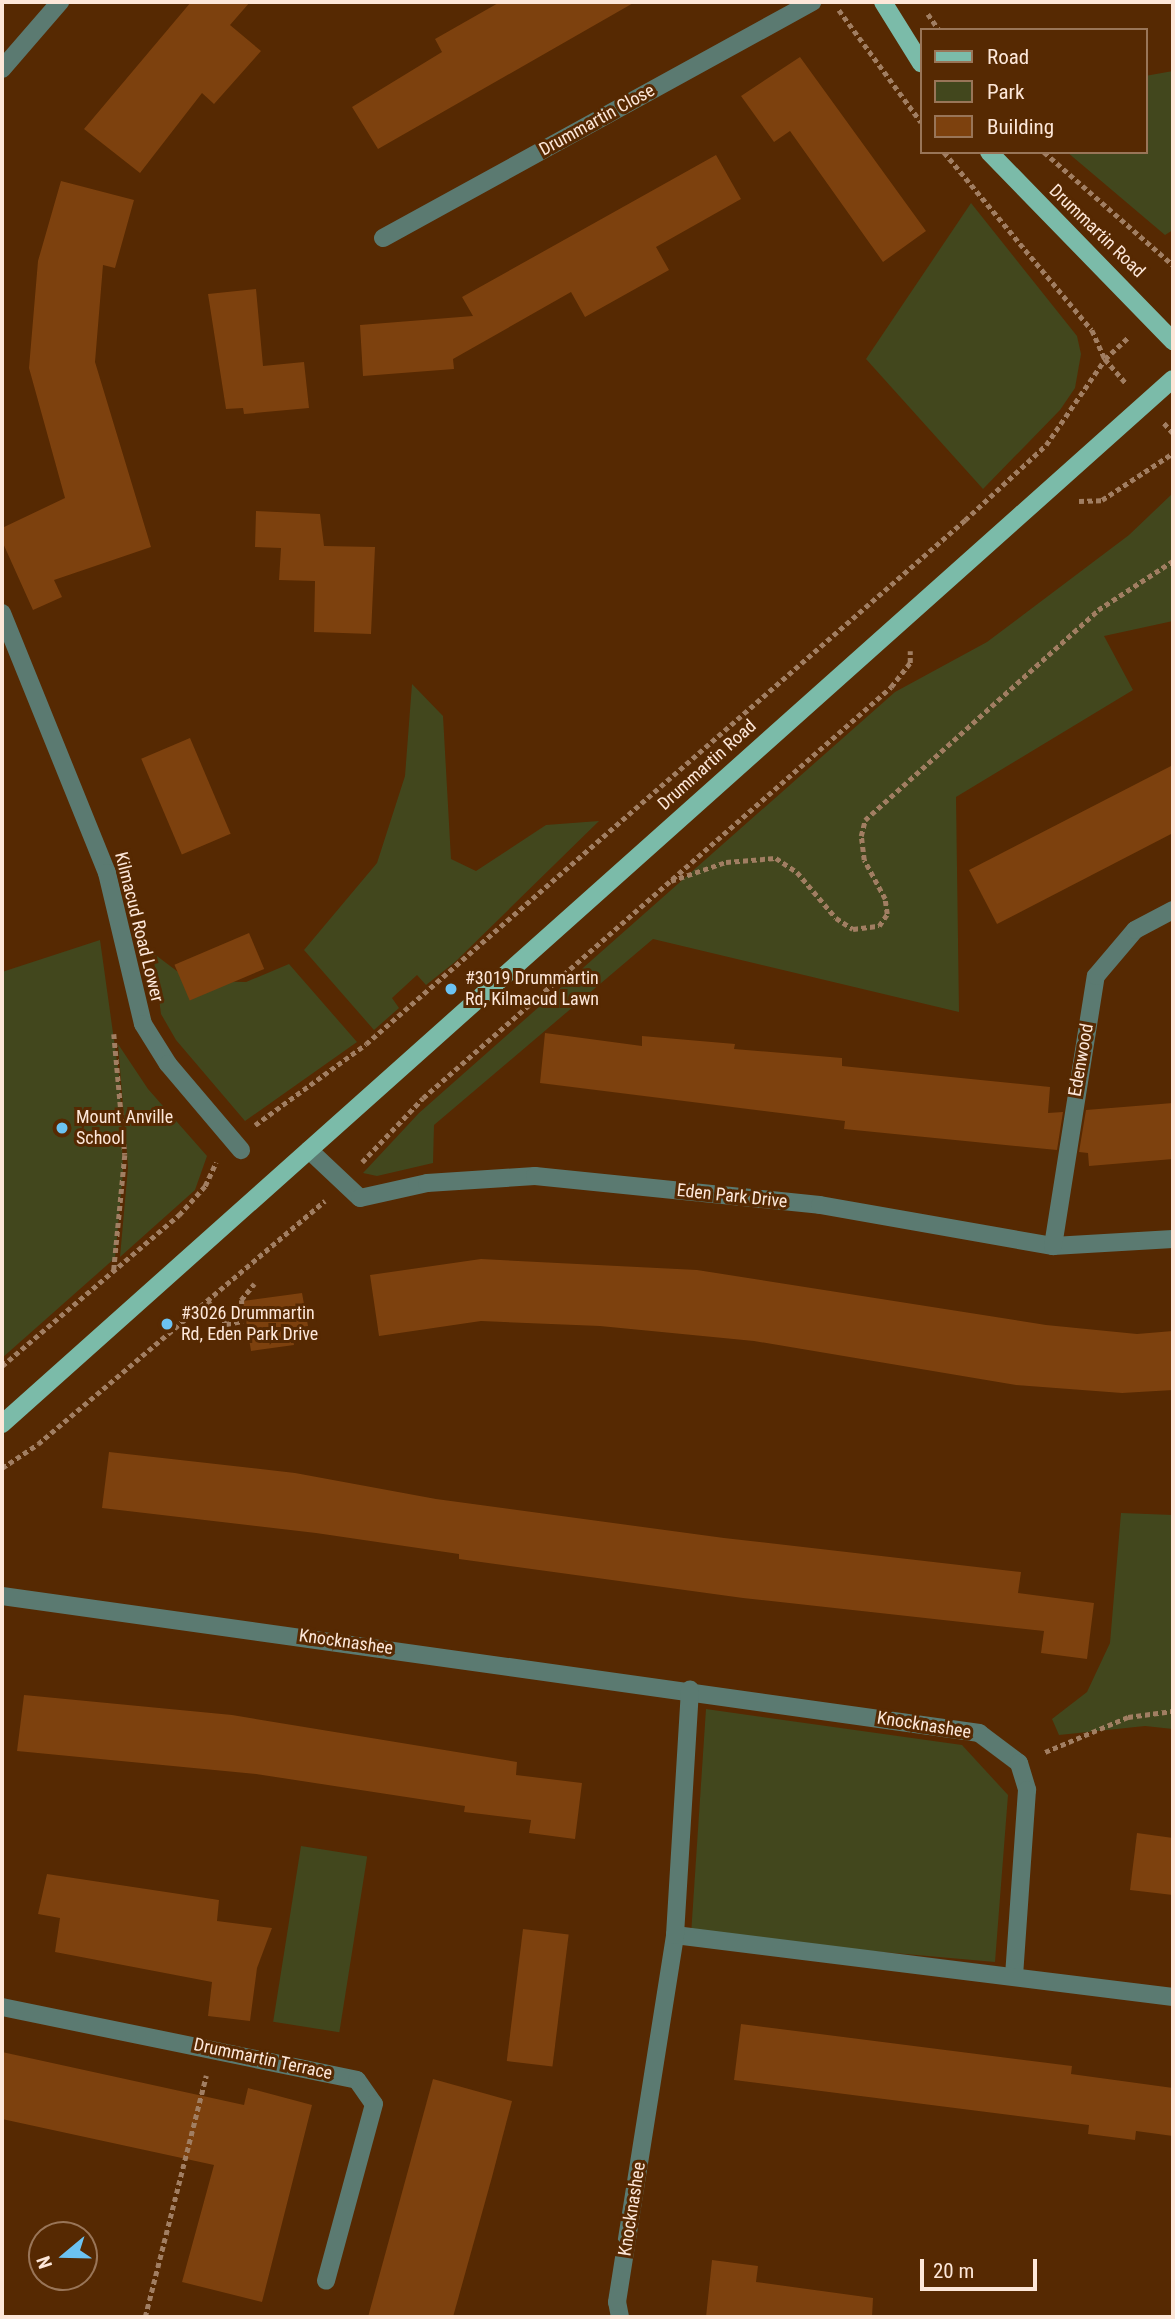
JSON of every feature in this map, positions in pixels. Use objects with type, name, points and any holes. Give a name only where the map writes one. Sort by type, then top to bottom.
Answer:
[{"type":"main road","points":[[883,2],[920,61]]},
{"type":"main road","name":"Drummartin Road","points":[[991,154],[1173,341]]},
{"type":"main road","name":"Drummartin Road","points":[[2,1424],[1173,379]]},
{"type":"street","points":[[2,69],[60,2]]},
{"type":"street","name":"Drummartin Close","points":[[383,238],[812,2]]},
{"type":"street","name":"Kilmacud Road Lower","points":[[2,613],[107,873],[143,1024],[168,1064],[238,1146]]},
{"type":"street","name":"Edenwood","points":[[1054,1246],[1096,976],[1135,930],[1173,910]]},
{"type":"street","name":"Eden Park Drive","points":[[309,1150],[341,1184],[365,1198],[427,1184],[535,1176],[820,1205],[1054,1246],[1173,1239]]},
{"type":"street","name":"Knocknashee","points":[[2,1596],[690,1689],[979,1733],[1019,1763]]},
{"type":"street","name":"Knocknashee","points":[[620,2317],[617,2302],[675,1936],[690,1689]]},
{"type":"street","points":[[1014,1976],[1027,1790],[1019,1763]]},
{"type":"street","points":[[675,1936],[1173,1997]]},
{"type":"street","name":"Drummartin Terrace","points":[[2,2007],[213,2048],[357,2080],[374,2104],[326,2281]]},
{"type":"path","points":[[835,2],[920,121]]},
{"type":"path","points":[[946,154],[1092,330],[1099,350],[1117,373]]},
{"type":"path","points":[[1046,154],[1173,265]]},
{"type":"path","points":[[2,1366],[114,1270],[205,1186],[218,1158],[238,1146],[366,1044],[632,809],[664,788],[1046,445],[1105,359],[1115,349]]},
{"type":"path","points":[[1030,504],[1102,500],[1173,453]]},
{"type":"path","points":[[667,883],[726,862],[776,858],[853,929],[878,926],[887,914],[885,899],[864,860],[860,836],[865,820],[1098,610],[1173,561]]},
{"type":"path","points":[[2,1468],[38,1444],[208,1301],[341,1184],[423,1098],[891,687]]},
{"type":"path","points":[[114,1030],[125,1155],[114,1270]]},
{"type":"path","points":[[208,1301],[226,1324],[243,1321],[241,1300],[254,1284]]},
{"type":"path","points":[[1019,1763],[1128,1717],[1173,1711]]},
{"type":"path","points":[[145,2317],[213,2048]]},
{"type":"green space","points":[[1173,71],[1173,230],[1165,235],[1069,154],[1147,154],[1147,76]]},
{"type":"green space","points":[[971,203],[1077,336],[1081,354],[1075,388],[1060,410],[983,489],[866,359]]},
{"type":"green space","points":[[1173,493],[1173,621],[1104,636],[1133,690],[956,797],[959,1012],[653,939],[434,1125],[433,1163],[377,1176],[363,1173],[419,1113],[895,692],[987,642],[1129,535]]},
{"type":"green space","points":[[412,684],[443,716],[451,859],[476,871],[546,825],[599,821],[455,962],[426,985],[417,975],[392,998],[399,1008],[374,1030],[304,950],[377,863],[405,776]]},
{"type":"green space","name":"Mount Anville School","points":[[100,940],[120,1083],[123,1173],[115,1258],[2,1358],[2,972]]},
{"type":"green space","points":[[153,953],[190,981],[246,982],[289,964],[357,1042],[245,1121],[176,1040],[161,1014]]},
{"type":"green space","points":[[118,1044],[148,1089],[207,1156],[195,1190],[120,1257],[128,1167]]},
{"type":"green space","points":[[1121,1513],[1173,1515],[1173,1729],[1145,1726],[1059,1735],[1052,1719],[1087,1692],[1110,1643]]},
{"type":"green space","points":[[706,1709],[962,1745],[1008,1795],[995,1962],[691,1935]]},
{"type":"green space","points":[[301,1846],[367,1856],[339,2032],[273,2022]]},
{"type":"building","points":[[191,2],[250,2],[230,25],[261,51],[214,104],[202,93],[140,173],[84,129]]},
{"type":"building","points":[[500,2],[635,2],[378,149],[352,107],[442,52],[435,39]]},
{"type":"building","points":[[800,57],[926,231],[883,262],[790,131],[774,142],[741,96]]},
{"type":"building","points":[[716,155],[741,199],[656,247],[669,270],[585,317],[571,292],[453,359],[454,369],[363,376],[360,325],[473,316],[462,297]]},
{"type":"building","points":[[61,181],[134,200],[115,268],[103,265],[95,362],[151,547],[54,580],[62,597],[33,610],[2,541],[2,528],[65,498],[29,368],[38,261]]},
{"type":"building","points":[[256,289],[263,366],[304,362],[309,408],[244,414],[243,408],[226,409],[208,294]]},
{"type":"building","points":[[256,511],[320,514],[324,546],[375,547],[371,634],[314,632],[315,581],[279,580],[281,548],[255,547]]},
{"type":"building","points":[[190,738],[231,834],[182,854],[141,759]]},
{"type":"building","points":[[1173,765],[1173,833],[997,924],[969,870]]},
{"type":"building","points":[[249,933],[264,969],[190,1001],[174,965]]},
{"type":"building","points":[[545,1033],[642,1046],[642,1036],[735,1044],[734,1049],[842,1058],[842,1066],[1050,1087],[1048,1113],[1063,1112],[1057,1150],[844,1129],[845,1121],[540,1083]]},
{"type":"building","points":[[1173,1103],[1173,1159],[1089,1166],[1088,1153],[1079,1152],[1086,1110]]},
{"type":"building","points":[[481,1259],[697,1270],[1046,1325],[1137,1334],[1173,1331],[1173,1390],[1122,1393],[1016,1385],[754,1341],[600,1326],[481,1321],[379,1336],[370,1275]]},
{"type":"building","points":[[302,1293],[308,1326],[291,1328],[294,1345],[251,1351],[243,1301]]},
{"type":"building","points":[[109,1452],[295,1473],[436,1499],[724,1538],[1021,1572],[1018,1593],[1094,1603],[1087,1659],[1041,1653],[1044,1631],[743,1598],[459,1559],[459,1554],[316,1533],[102,1508]]},
{"type":"building","points":[[24,1695],[232,1715],[517,1762],[516,1775],[582,1783],[575,1839],[529,1833],[531,1820],[464,1812],[465,1806],[256,1774],[17,1751]]},
{"type":"building","points":[[1137,1833],[1173,1838],[1173,1895],[1130,1890]]},
{"type":"building","points":[[47,1874],[219,1900],[217,1921],[272,1928],[257,1968],[250,2021],[208,2016],[212,1982],[55,1952],[60,1918],[38,1914]]},
{"type":"building","points":[[523,1929],[569,1935],[552,2067],[507,2061]]},
{"type":"building","points":[[741,2024],[1072,2066],[1071,2074],[1173,2088],[1173,2136],[1136,2131],[1135,2140],[1088,2134],[1089,2125],[734,2080]]},
{"type":"building","points":[[2,2052],[244,2105],[248,2088],[312,2105],[262,2302],[182,2282],[214,2165],[2,2119]]},
{"type":"building","points":[[433,2079],[512,2101],[492,2177],[453,2317],[368,2317]]},
{"type":"building","points":[[712,2260],[758,2266],[756,2282],[873,2298],[872,2317],[706,2317]]},
{"type":"place","name":"#3019 Drummartin Rd, Kilmacud Lawn","points":[[451,989]]},
{"type":"place","name":"Mount Anville School","points":[[62,1128]]},
{"type":"place","name":"#3026 Drummartin Rd, Eden Park Drive","points":[[167,1324]]}]
